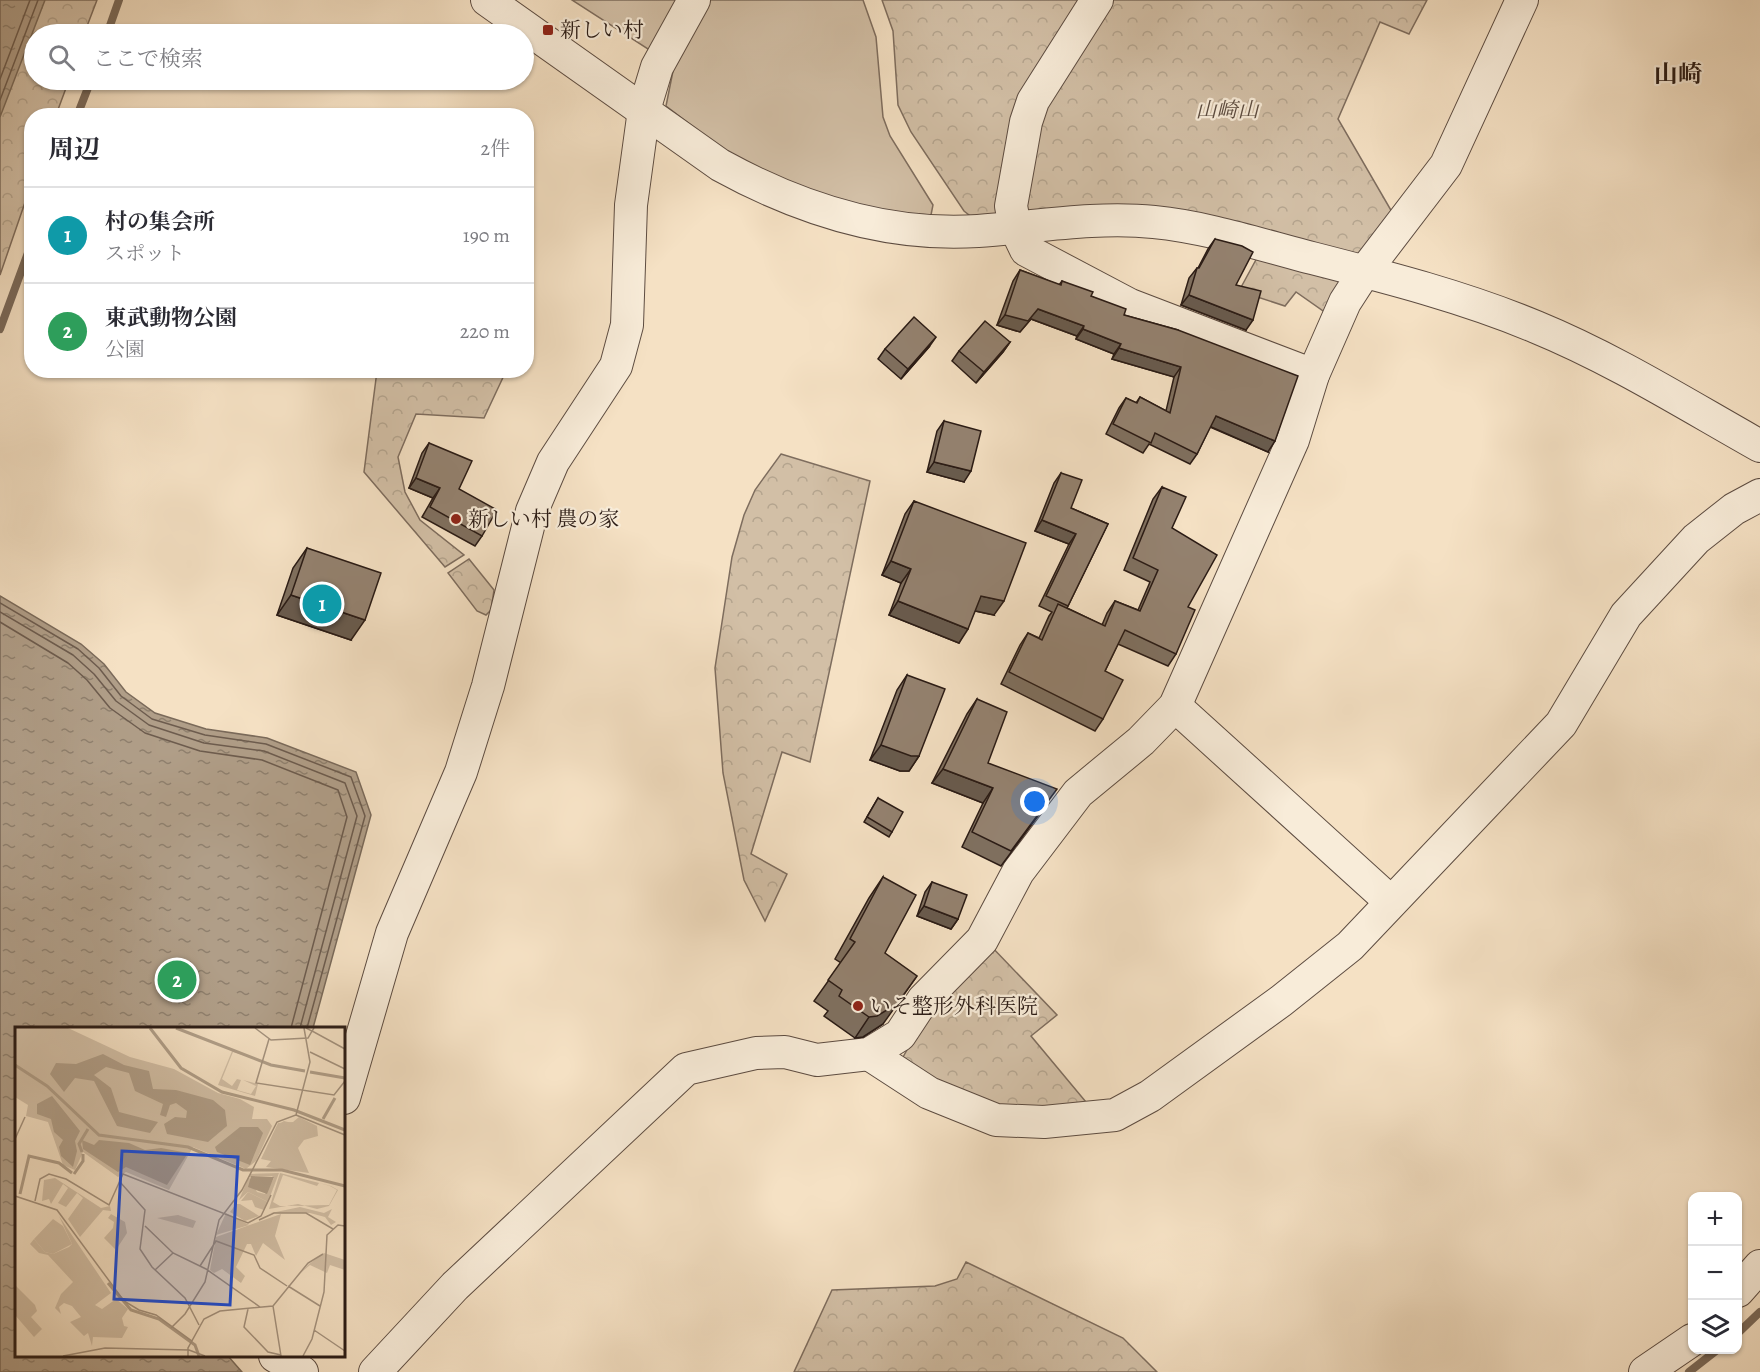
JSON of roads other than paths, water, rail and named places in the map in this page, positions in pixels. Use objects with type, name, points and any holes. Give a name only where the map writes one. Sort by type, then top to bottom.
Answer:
[{"type":"street","points":[[487,0],[521,24]]},
{"type":"street","points":[[345,1095],[392,933],[461,772],[488,686],[532,511],[553,462],[616,366],[627,325],[631,205],[644,110],[657,67],[694,0]]},
{"type":"street","points":[[1097,0],[1033,101],[1011,206],[1015,227],[1026,250],[1130,304],[1313,375]]},
{"type":"street","points":[[375,1372],[455,1286],[686,1069],[756,1053],[785,1052],[817,1060],[869,1054],[900,1035],[923,1000],[982,940],[1018,872],[1078,792],[1141,741],[1174,706],[1293,440],[1313,375],[1345,303],[1365,271],[1446,165],[1522,0]]},
{"type":"street","points":[[534,33],[720,165],[752,182],[861,222],[904,230],[939,231],[1152,222],[1227,236],[1365,271],[1497,312],[1548,332],[1588,351],[1760,446]]},
{"type":"street","points":[[869,1054],[929,1094],[996,1120],[1044,1122],[1115,1115],[1150,1096],[1281,1001],[1350,946],[1561,724],[1626,615],[1696,539],[1734,509],[1760,495]]},
{"type":"street","points":[[1174,706],[1391,902]]},
{"type":"street","points":[[1742,1286],[1760,1266]]},
{"type":"street","points":[[1645,1372],[1688,1343]]},
{"type":"street","points":[[277,1357],[302,1372]]},
{"type":"water","points":[[0,0],[45,0],[36,24],[24,24],[24,55],[0,117]]},
{"type":"water","points":[[0,596],[81,644],[104,664],[126,692],[155,713],[206,729],[267,738],[356,772],[371,815],[313,1027],[15,1027],[15,1357],[229,1357],[242,1372],[0,1372]]},
{"type":"waterway","points":[[111,24],[119,0]]},
{"type":"waterway","points":[[80,108],[87,90]]},
{"type":"waterway","points":[[0,329],[24,264]]},
{"type":"waterway","points":[[1742,1329],[1760,1312]]},
{"type":"waterway","points":[[1689,1372],[1712,1354]]},
{"type":"place","name":"新しい村","points":[[548,30]]},
{"type":"place","name":"新しい村 農の家","points":[[456,519]]},
{"type":"place","name":"村の集会所","points":[[322,604]]},
{"type":"place","name":"東武動物公園","points":[[177,980]]},
{"type":"place","name":"いそ整形外科医院","points":[[858,1006]]},
{"type":"district","name":"山崎","points":[[1678,74]]},
{"type":"park label","name":"山崎山","points":[[1227,110]]}]
